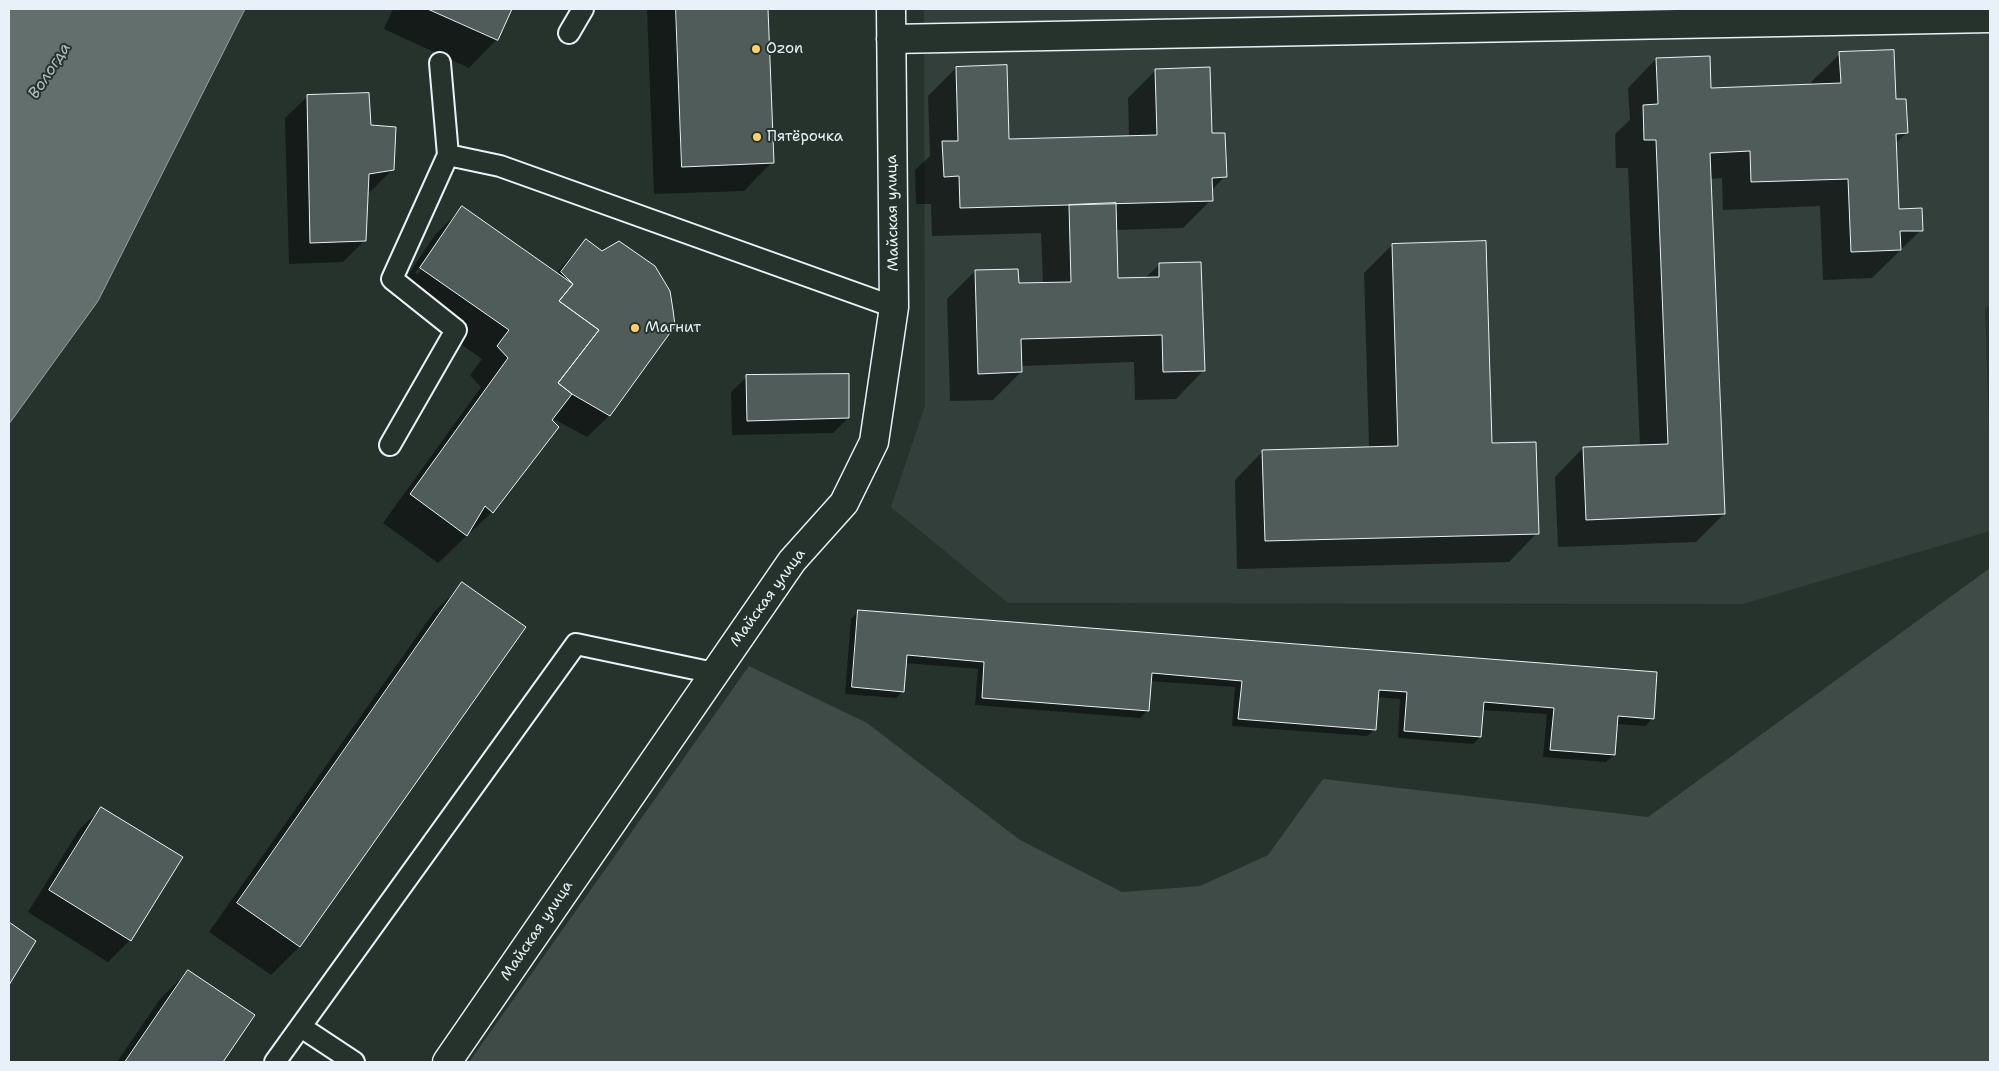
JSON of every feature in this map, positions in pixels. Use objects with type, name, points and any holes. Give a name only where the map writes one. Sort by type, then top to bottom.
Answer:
[{"type":"street","name":"Майская улица","points":[[447,1062],[792,560],[844,504],[874,442],[894,307],[891,9]]},
{"type":"street","points":[[891,39],[1902,14],[1990,18]]},
{"type":"lane","points":[[569,33],[583,9]]},
{"type":"lane","points":[[390,445],[456,330],[392,278],[448,155],[440,63]]},
{"type":"lane","points":[[448,155],[500,166],[894,307]]},
{"type":"lane","points":[[275,1062],[576,644],[714,673]]},
{"type":"lane","points":[[301,1027],[354,1062]]},
{"type":"shaded area","points":[[924,9],[1990,9],[1990,305],[1985,308],[1990,461],[1990,531],[1743,604],[1008,603],[891,507],[925,406]]},
{"type":"shaded area","points":[[1990,568],[1990,1062],[469,1062],[749,666],[867,723],[1020,840],[1122,892],[1200,886],[1268,855],[1323,779],[1648,817]]},
{"type":"water","name":"Вологда","points":[[9,9],[245,9],[98,301],[9,424]]},
{"type":"building","points":[[428,9],[512,9],[498,40]]},
{"type":"building","points":[[676,9],[768,9],[774,163],[682,167]]},
{"type":"building","points":[[1894,50],[1896,99],[1906,99],[1908,133],[1896,134],[1899,209],[1922,208],[1923,231],[1900,231],[1901,250],[1851,252],[1848,179],[1751,182],[1750,151],[1710,153],[1725,514],[1586,520],[1583,447],[1668,444],[1656,140],[1644,140],[1643,105],[1658,104],[1656,58],[1710,56],[1711,88],[1841,83],[1839,52]]},
{"type":"building","points":[[1007,65],[1009,139],[1157,135],[1155,69],[1210,67],[1212,133],[1225,133],[1227,177],[1212,178],[1213,201],[960,208],[959,176],[944,177],[942,141],[958,141],[956,67]]},
{"type":"building","points":[[369,93],[371,125],[396,127],[394,170],[369,174],[366,241],[310,243],[307,95]]},
{"type":"building","points":[[1116,203],[1118,278],[1159,277],[1159,263],[1201,262],[1205,371],[1163,372],[1162,335],[1021,339],[1022,372],[978,374],[975,270],[1018,269],[1019,283],[1071,282],[1069,205]]},
{"type":"building","points":[[462,206],[573,284],[559,301],[599,330],[558,383],[572,394],[552,420],[559,427],[493,513],[485,506],[467,536],[410,494],[508,358],[497,346],[509,330],[420,268]]},
{"type":"building","name":"Магнит","points":[[586,239],[602,251],[619,241],[655,266],[670,291],[673,310],[675,326],[610,416],[572,394],[558,383],[599,330],[559,301],[573,284],[561,272]]},
{"type":"building","points":[[1486,241],[1492,443],[1536,442],[1539,534],[1265,541],[1262,450],[1398,446],[1392,244]]},
{"type":"building","points":[[849,374],[849,418],[747,421],[746,375]]},
{"type":"building","points":[[462,582],[526,627],[300,947],[237,903]]},
{"type":"building","points":[[858,610],[1657,672],[1654,719],[1618,716],[1615,755],[1550,750],[1554,708],[1484,702],[1481,737],[1404,731],[1407,692],[1379,690],[1376,730],[1238,719],[1242,681],[1152,673],[1149,711],[982,698],[984,662],[907,655],[904,692],[852,687]]},
{"type":"building","points":[[101,807],[183,857],[131,941],[49,890]]},
{"type":"building","points":[[9,922],[36,941],[9,985]]},
{"type":"building","points":[[188,970],[255,1015],[223,1062],[125,1062]]},
{"type":"place","name":"Ozon","points":[[756,49]]},
{"type":"place","name":"Пятёрочка","points":[[757,137]]},
{"type":"place","name":"Магнит","points":[[635,328]]}]
